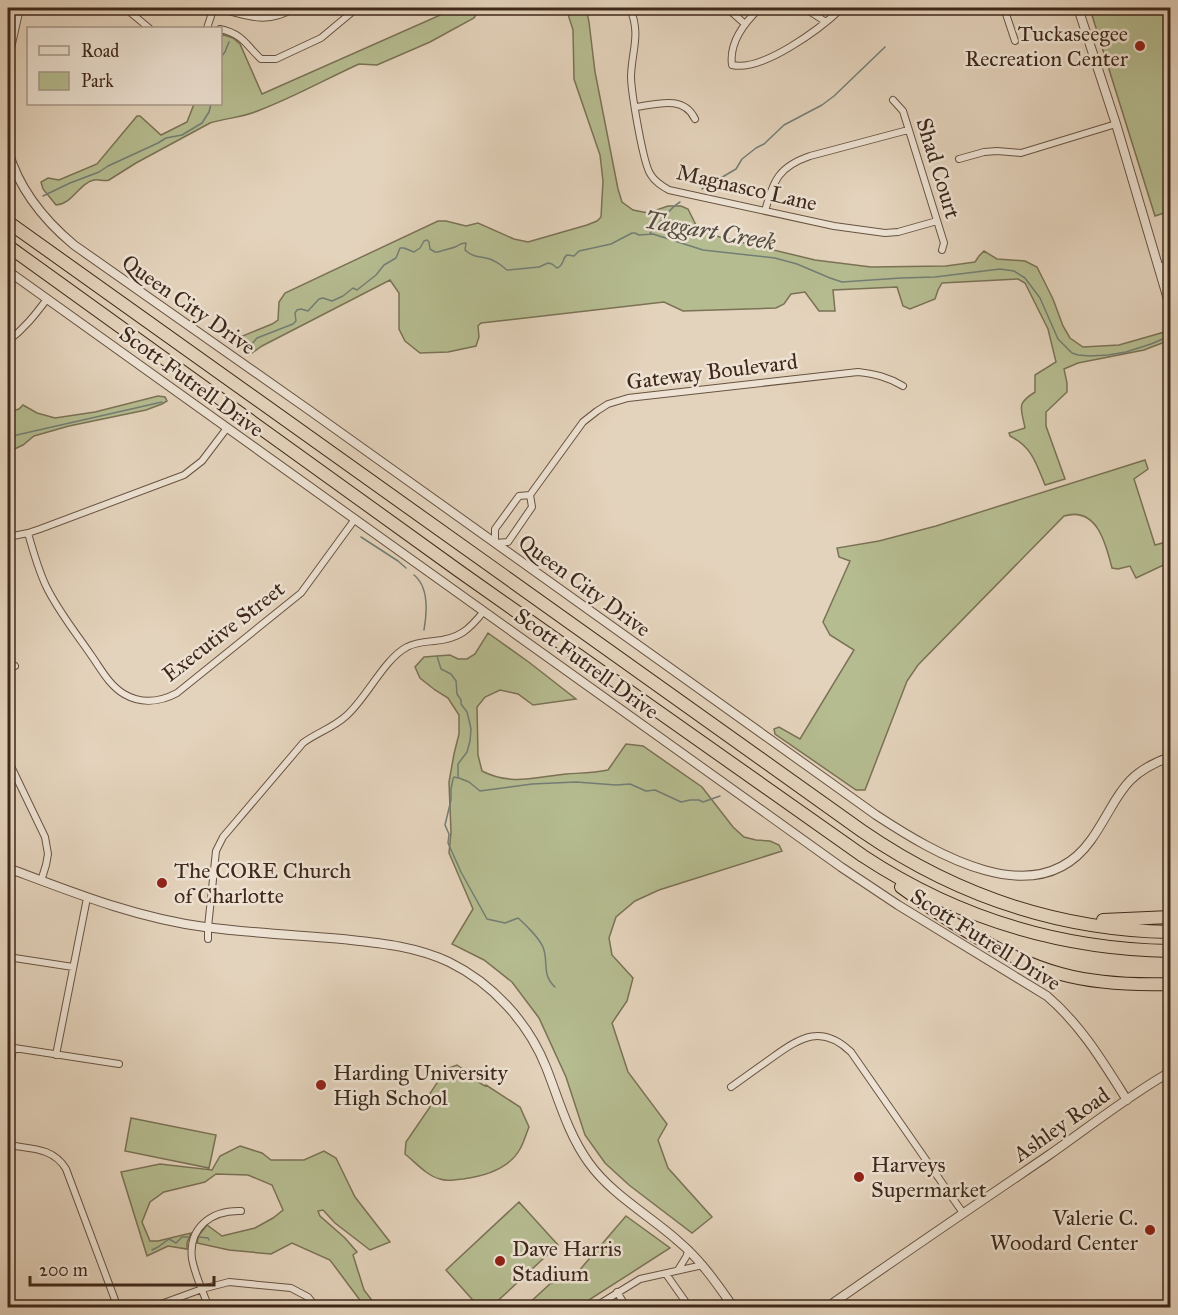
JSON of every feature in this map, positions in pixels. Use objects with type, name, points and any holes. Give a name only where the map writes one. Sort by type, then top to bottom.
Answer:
[{"type":"highway","points":[[8,222],[874,839],[909,861],[958,886],[1008,905],[1056,919],[1121,929],[1170,932]]},
{"type":"highway","points":[[8,246],[459,571],[863,856],[904,882],[977,915],[1018,930],[1093,946],[1170,951]]},
{"type":"highway","points":[[863,856],[892,880],[948,919],[1025,960],[1061,974],[1097,981],[1170,984]]},
{"type":"highway","points":[[1056,919],[1116,920],[1170,917]]},
{"type":"street","points":[[8,57],[19,8]]},
{"type":"street","points":[[125,8],[148,27]]},
{"type":"street","points":[[207,27],[212,8]]},
{"type":"street","points":[[218,8],[258,18],[284,14],[294,8]]},
{"type":"street","points":[[222,30],[236,34],[261,59],[274,60],[326,35],[357,8]]},
{"type":"street","name":"Magnasco Lane","points":[[630,8],[635,21],[636,33],[631,80],[645,161],[656,181],[669,190],[834,226],[885,233],[898,232],[937,221]]},
{"type":"street","points":[[728,8],[745,24]]},
{"type":"street","points":[[760,8],[745,24],[736,42],[731,59],[732,65],[753,63],[782,52],[799,42],[842,8]]},
{"type":"street","points":[[1004,8],[1015,41]]},
{"type":"street","points":[[1078,8],[1116,124],[1170,306]]},
{"type":"street","points":[[806,9],[826,22]]},
{"type":"street","name":"Shad Court","points":[[893,100],[903,111],[944,243],[942,250]]},
{"type":"street","points":[[636,107],[675,102],[685,106],[693,113],[695,119]]},
{"type":"street","points":[[959,159],[997,150],[1021,153],[1116,124]]},
{"type":"street","points":[[765,211],[775,181],[796,161],[908,130]]},
{"type":"street","name":"Queen City Drive","points":[[8,151],[19,180],[31,199],[44,217],[74,245],[876,815],[933,850],[955,860],[1005,875],[1024,877],[1047,873],[1064,866],[1081,852],[1130,780],[1145,768],[1170,757]]},
{"type":"street","points":[[1159,267],[1170,264]]},
{"type":"street","name":"Scott Futrell Drive","points":[[8,271],[841,867],[898,905],[1047,996],[1080,1029],[1127,1100]]},
{"type":"street","points":[[8,341],[33,319],[48,299]]},
{"type":"street","name":"Gateway Boulevard","points":[[530,495],[519,496],[495,529],[495,543],[508,542],[532,507],[530,495],[583,422],[608,404],[628,398],[858,372],[892,379],[903,386]]},
{"type":"street","points":[[8,537],[28,533],[184,475],[202,461],[227,428]]},
{"type":"street","name":"Executive Street","points":[[28,533],[42,577],[53,600],[111,683],[135,699],[159,701],[177,693],[301,593],[355,519]]},
{"type":"street","points":[[208,939],[216,850],[223,837],[303,743],[347,716],[400,651],[417,642],[446,640],[454,637],[466,630],[484,611]]},
{"type":"street","points":[[8,760],[45,837],[48,854],[41,881]]},
{"type":"street","points":[[8,868],[87,898],[147,916],[208,927],[399,946],[436,956],[458,967],[500,998],[518,1017],[546,1066],[573,1138],[590,1164],[608,1185],[688,1250],[703,1265],[734,1308]]},
{"type":"street","points":[[56,1054],[87,898]]},
{"type":"street","points":[[8,957],[73,967]]},
{"type":"street","points":[[731,1087],[795,1042],[816,1035],[836,1041],[850,1052],[963,1213]]},
{"type":"street","points":[[8,1083],[10,1048],[119,1064]]},
{"type":"street","name":"Ashley Road","points":[[825,1308],[1170,1072]]},
{"type":"street","points":[[8,1145],[45,1151],[62,1162],[118,1308]]},
{"type":"street","points":[[209,1308],[192,1260],[195,1234],[201,1225],[215,1214],[241,1211]]},
{"type":"street","points":[[677,1270],[688,1250]]},
{"type":"street","points":[[593,1308],[644,1277],[703,1265]]},
{"type":"street","points":[[666,1274],[690,1308]]},
{"type":"street","points":[[150,1308],[229,1282],[284,1287],[302,1293],[312,1301],[316,1308]]},
{"type":"street","points":[[616,1292],[627,1308]]},
{"type":"green space","points":[[456,8],[480,8],[474,18],[430,42],[377,65],[359,64],[260,110],[210,123],[109,180],[89,182],[62,204],[56,205],[43,189],[41,182],[48,178],[59,180],[97,164],[137,116],[140,116],[161,135],[187,122],[194,105],[222,105],[222,34],[233,38],[240,44],[262,94]]},
{"type":"green space","points":[[566,8],[586,8],[595,72],[618,189],[622,202],[633,210],[648,213],[668,206],[681,206],[688,209],[696,225],[716,236],[815,260],[871,267],[946,266],[975,262],[984,251],[997,259],[1025,261],[1037,267],[1063,326],[1070,338],[1083,347],[1119,345],[1168,331],[1170,340],[1144,350],[1078,363],[1064,369],[1067,392],[1046,412],[1046,426],[1065,479],[1045,485],[1028,451],[1009,433],[1025,428],[1021,407],[1022,403],[1035,392],[1035,375],[1056,362],[1048,329],[1025,283],[1018,279],[942,283],[935,299],[910,309],[903,306],[897,287],[833,290],[835,311],[819,311],[805,292],[791,294],[784,304],[776,308],[683,311],[664,302],[481,323],[478,326],[479,337],[476,346],[448,352],[420,353],[405,341],[399,329],[399,293],[390,280],[262,346],[249,355],[236,344],[233,340],[278,320],[279,302],[285,293],[438,221],[466,226],[478,223],[514,239],[528,242],[587,225],[601,217],[603,181],[600,155],[574,79],[573,30]]},
{"type":"green space","points":[[1105,8],[1170,8],[1170,211],[1155,216],[1091,12]]},
{"type":"green space","points":[[158,396],[165,397],[167,401],[146,410],[69,426],[34,436],[23,445],[8,452],[8,412],[19,409],[23,405],[37,413],[55,418],[95,412]]},
{"type":"green space","points":[[1145,460],[1148,469],[1134,479],[1155,545],[1170,541],[1170,562],[1136,578],[1130,566],[1112,568],[1103,538],[1092,522],[1075,514],[1064,516],[918,665],[907,681],[865,790],[856,790],[775,734],[774,729],[779,727],[800,739],[854,650],[830,635],[823,622],[850,561],[839,557],[837,548],[879,541],[936,526]]},
{"type":"green space","points":[[488,633],[576,699],[533,705],[518,694],[500,690],[485,697],[477,707],[478,755],[482,771],[493,776],[513,779],[603,771],[608,770],[626,744],[643,746],[702,787],[733,827],[744,837],[770,841],[779,845],[782,851],[659,890],[635,901],[616,917],[609,938],[612,955],[633,978],[627,1001],[612,1023],[628,1072],[667,1124],[658,1140],[668,1168],[712,1217],[692,1233],[629,1185],[605,1163],[585,1135],[566,1077],[539,1018],[512,982],[484,960],[452,944],[473,909],[449,853],[451,832],[449,782],[459,734],[459,715],[448,698],[420,678],[415,667],[424,657],[450,655],[458,659],[467,659],[475,654]]},
{"type":"green space","points":[[457,1065],[479,1080],[478,1082],[520,1107],[529,1127],[520,1149],[510,1162],[480,1176],[446,1180],[430,1175],[405,1154],[406,1142],[430,1107],[427,1098],[446,1069]]},
{"type":"green space","points":[[131,1118],[216,1135],[209,1168],[125,1151]]},
{"type":"green space","points":[[240,1146],[262,1153],[271,1160],[304,1160],[324,1151],[336,1158],[355,1197],[390,1242],[370,1250],[335,1223],[323,1210],[318,1211],[320,1216],[357,1252],[353,1255],[364,1290],[377,1307],[365,1307],[330,1260],[292,1243],[271,1254],[229,1250],[197,1243],[199,1235],[207,1225],[222,1236],[255,1228],[283,1210],[272,1185],[248,1175],[216,1174],[205,1182],[164,1192],[150,1202],[142,1222],[150,1241],[191,1233],[187,1249],[168,1246],[147,1256],[121,1172],[160,1164],[212,1170],[220,1156]]},
{"type":"green space","points":[[519,1202],[558,1245],[491,1307],[479,1307],[446,1270]]},
{"type":"green space","points":[[626,1216],[670,1248],[578,1307],[525,1307],[551,1283],[571,1280]]},
{"type":"waterway","points":[[222,56],[229,42]]},
{"type":"waterway","points":[[702,189],[736,169],[742,159],[764,144],[784,125],[834,96],[885,47]]},
{"type":"waterway","points":[[43,196],[99,172],[166,138],[182,135],[202,123],[211,105]]},
{"type":"waterway","points":[[650,233],[680,202]]},
{"type":"waterway","name":"Taggart Creek","points":[[245,352],[257,338],[293,324],[296,321],[297,310],[308,311],[319,299],[332,301],[353,288],[357,290],[376,275],[384,265],[396,258],[400,248],[414,252],[427,240],[430,249],[438,252],[466,243],[465,250],[469,253],[490,259],[507,270],[539,267],[548,263],[557,268],[561,266],[567,255],[574,256],[579,251],[611,244],[632,233],[653,234],[703,250],[775,258],[842,282],[935,277],[1000,269],[1014,271],[1025,278],[1040,298],[1058,339],[1072,353],[1090,356],[1108,355],[1126,352],[1165,338]]},
{"type":"waterway","name":"Taggart Creek","points":[[8,437],[162,402]]},
{"type":"waterway","points":[[361,537],[406,568]]},
{"type":"waterway","points":[[414,575],[425,593],[424,630]]},
{"type":"waterway","points":[[437,656],[441,669],[451,674],[456,681],[457,694],[467,712],[471,729],[467,752],[458,764],[458,777]]},
{"type":"waterway","points":[[458,778],[453,779],[445,825],[449,834],[448,843],[461,872],[487,919],[505,923],[518,918],[535,935],[545,952],[548,977],[555,987]]},
{"type":"waterway","points":[[459,778],[469,782],[480,791],[532,784],[576,782],[630,784],[646,791],[655,790],[681,802],[690,800],[703,802],[720,796]]},
{"type":"waterway","points":[[152,1250],[169,1239],[176,1243],[182,1237],[188,1237]]},
{"type":"waterway","points":[[199,1237],[209,1240]]},
{"type":"place","name":"Tuckaseegee Recreation Center","points":[[1140,46]]},
{"type":"place","name":"The CORE Church of Charlotte","points":[[162,883]]},
{"type":"place","name":"Harding University High School","points":[[321,1085]]},
{"type":"place","name":"Harveys Supermarket","points":[[859,1177]]},
{"type":"place","name":"Valerie C. Woodard Center","points":[[1150,1230]]},
{"type":"place","name":"Dave Harris Stadium","points":[[500,1261]]}]
